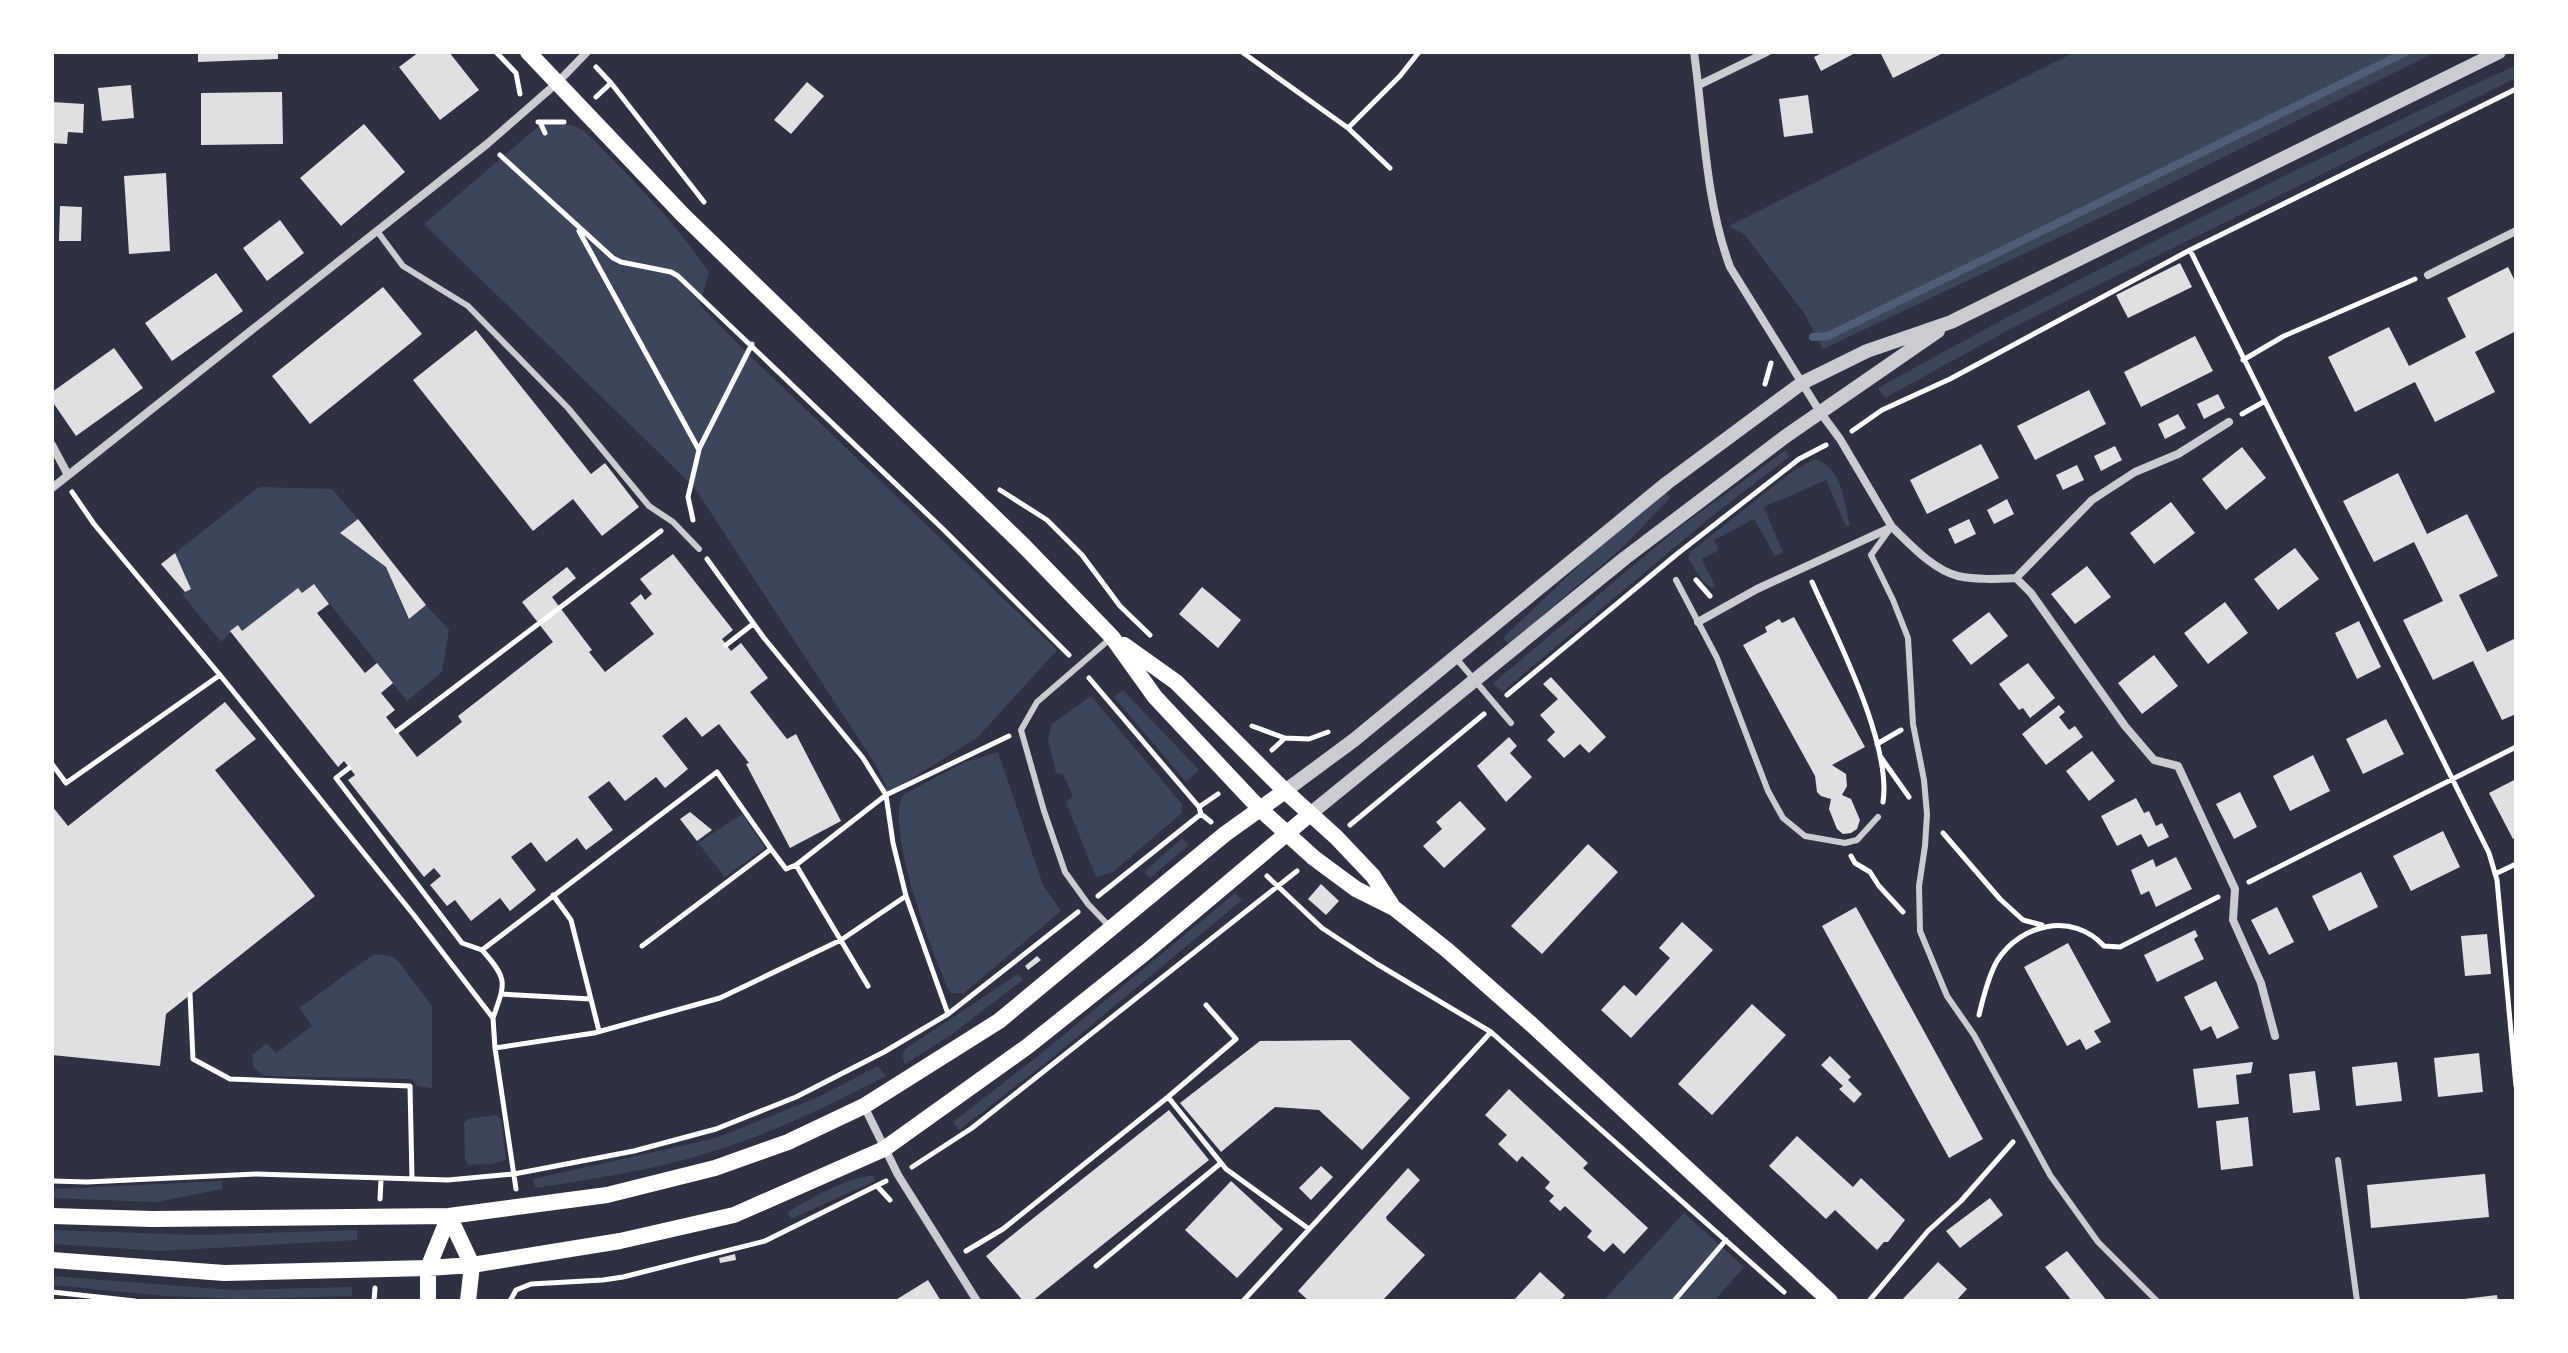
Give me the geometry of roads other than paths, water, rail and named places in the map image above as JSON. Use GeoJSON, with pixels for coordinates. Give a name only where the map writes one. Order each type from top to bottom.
{"type":"FeatureCollection","features":[{"type":"Feature","properties":{"kind":"main road"},"geometry":{"type":"LineString","coordinates":[[528,52],[694,226],[1025,547],[1112,637],[1155,697],[1287,835],[1356,889],[1394,908],[1531,1024],[1830,1301]]}},
{"type":"Feature","properties":{"kind":"main road"},"geometry":{"type":"LineString","coordinates":[[1112,637],[1176,682],[1285,791],[1336,837],[1373,876],[1394,908]]}},
{"type":"Feature","properties":{"kind":"main road"},"geometry":{"type":"LineString","coordinates":[[52,1216],[152,1219],[449,1216],[607,1195],[715,1168],[788,1142],[864,1106],[999,1021],[1225,834],[1285,791]]}},
{"type":"Feature","properties":{"kind":"main road"},"geometry":{"type":"LineString","coordinates":[[52,1260],[224,1273],[428,1268],[472,1265],[620,1241],[719,1219],[884,1149],[1028,1046],[1310,814]]}},
{"type":"Feature","properties":{"kind":"main road"},"geometry":{"type":"LineString","coordinates":[[449,1216],[472,1265],[468,1301]]}},
{"type":"Feature","properties":{"kind":"main road"},"geometry":{"type":"LineString","coordinates":[[428,1301],[428,1268],[449,1216]]}},
{"type":"Feature","properties":{"kind":"street"},"geometry":{"type":"LineString","coordinates":[[52,488],[487,144],[557,83],[587,52]]}},
{"type":"Feature","properties":{"kind":"street"},"geometry":{"type":"LineString","coordinates":[[1694,52],[1703,144],[1721,242],[1746,296],[1840,439],[1892,527],[1924,556],[1955,576],[2016,578],[2031,593],[2125,726],[2154,760],[2178,766],[2235,889],[2233,920],[2261,983],[2275,1036]]}},
{"type":"Feature","properties":{"kind":"street"},"geometry":{"type":"LineString","coordinates":[[1699,85],[1767,52]]}},
{"type":"Feature","properties":{"kind":"street"},"geometry":{"type":"LineString","coordinates":[[1285,791],[1344,748],[1667,483],[1802,383],[1867,351],[1951,322],[2499,52]]}},
{"type":"Feature","properties":{"kind":"street"},"geometry":{"type":"LineString","coordinates":[[2428,275],[2516,231]]}},
{"type":"Feature","properties":{"kind":"street"},"geometry":{"type":"LineString","coordinates":[[1310,814],[1625,558],[1820,412],[1951,322]]}},
{"type":"Feature","properties":{"kind":"street"},"geometry":{"type":"LineString","coordinates":[[2016,578],[2092,500],[2135,472],[2178,454],[2229,422]]}},
{"type":"Feature","properties":{"kind":"street"},"geometry":{"type":"LineString","coordinates":[[52,445],[68,475]]}},
{"type":"Feature","properties":{"kind":"street"},"geometry":{"type":"LineString","coordinates":[[1698,622],[1757,589],[1892,527]]}},
{"type":"Feature","properties":{"kind":"street"},"geometry":{"type":"LineString","coordinates":[[864,1106],[898,1175],[977,1301]]}},
{"type":"Feature","properties":{"kind":"lane"},"geometry":{"type":"LineString","coordinates":[[377,231],[403,266],[468,306],[568,408],[649,506],[673,522],[699,549]]}},
{"type":"Feature","properties":{"kind":"lane"},"geometry":{"type":"LineString","coordinates":[[1892,527],[1871,555],[1908,638],[1913,724],[1927,814],[1919,886],[1920,931],[1947,996],[1974,1035],[2050,1175],[2098,1242],[2157,1301]]}},
{"type":"Feature","properties":{"kind":"lane"},"geometry":{"type":"LineString","coordinates":[[1676,580],[1717,658],[1768,791],[1783,818],[1805,836],[1845,843],[1857,840],[1878,817]]}},
{"type":"Feature","properties":{"kind":"lane"},"geometry":{"type":"LineString","coordinates":[[1112,637],[1037,702],[1021,730],[1065,872],[1088,904],[1112,929]]}},
{"type":"Feature","properties":{"kind":"lane"},"geometry":{"type":"LineString","coordinates":[[1455,657],[1511,723]]}},
{"type":"Feature","properties":{"kind":"lane"},"geometry":{"type":"LineString","coordinates":[[2338,1160],[2357,1301]]}},
{"type":"Feature","properties":{"kind":"waterway"},"geometry":{"type":"LineString","coordinates":[[1813,337],[1828,336],[2406,52]]}}]}
